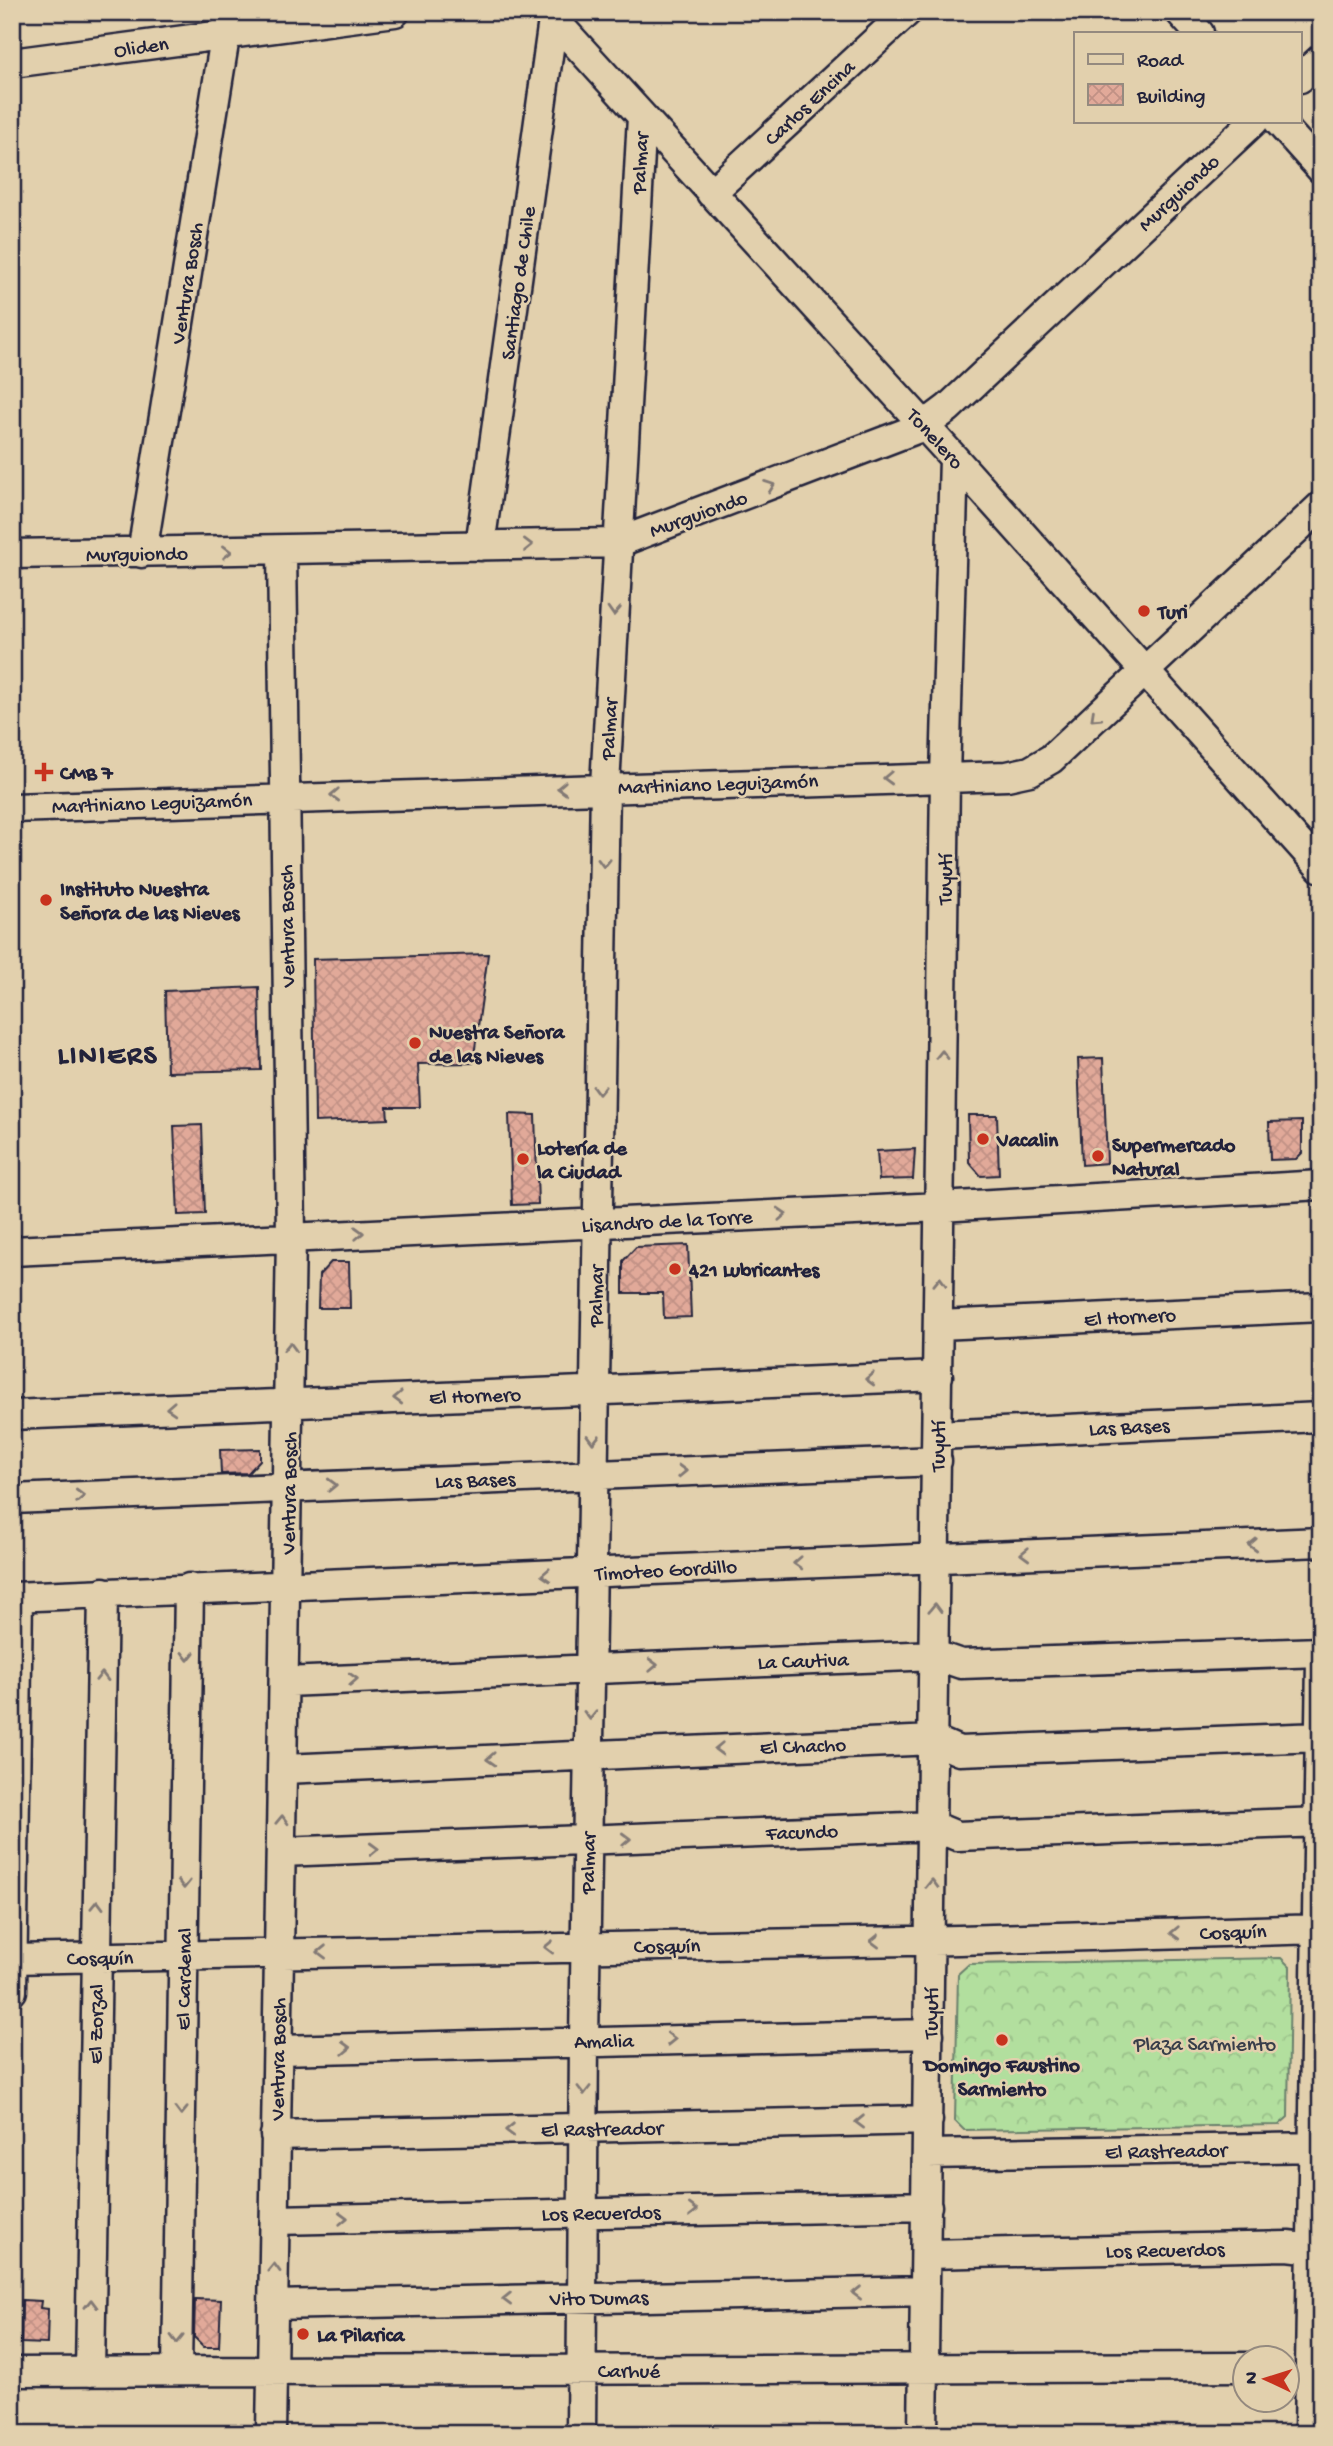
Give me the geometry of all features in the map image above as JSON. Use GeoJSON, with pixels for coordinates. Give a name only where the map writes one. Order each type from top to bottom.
{"type":"FeatureCollection","features":[{"type":"Feature","properties":{"kind":"street","name":"Oliden"},"geometry":{"type":"LineString","coordinates":[[12,63],[228,24],[395,12]]}},
{"type":"Feature","properties":{"kind":"street","name":"Carlos Encina"},"geometry":{"type":"LineString","coordinates":[[711,192],[907,12]]}},
{"type":"Feature","properties":{"kind":"street"},"geometry":{"type":"LineString","coordinates":[[1180,12],[1198,32]]}},
{"type":"Feature","properties":{"kind":"street","name":"Tonelero"},"geometry":{"type":"LineString","coordinates":[[553,15],[642,117],[954,458],[1321,868]]}},
{"type":"Feature","properties":{"kind":"street","name":"Santiago de Chile"},"geometry":{"type":"LineString","coordinates":[[480,546],[553,15]]}},
{"type":"Feature","properties":{"kind":"street","name":"Ventura Bosch"},"geometry":{"type":"LineString","coordinates":[[142,553],[228,24]]}},
{"type":"Feature","properties":{"kind":"street"},"geometry":{"type":"LineString","coordinates":[[1302,76],[1321,58]]}},
{"type":"Feature","properties":{"kind":"street","name":"Palmar"},"geometry":{"type":"LineString","coordinates":[[581,2434],[584,2040],[605,786],[642,117]]}},
{"type":"Feature","properties":{"kind":"street","name":"Murguiondo"},"geometry":{"type":"LineString","coordinates":[[12,554],[617,543],[924,426],[948,408],[1253,122]]}},
{"type":"Feature","properties":{"kind":"street"},"geometry":{"type":"LineString","coordinates":[[1279,122],[1321,169]]}},
{"type":"Feature","properties":{"kind":"street","name":"Tuyutí"},"geometry":{"type":"LineString","coordinates":[[923,2434],[932,1940],[946,777],[954,458]]}},
{"type":"Feature","properties":{"kind":"street","name":"Martiniano Leguizamón"},"geometry":{"type":"LineString","coordinates":[[12,807],[605,786],[1007,776],[1030,771],[1051,759],[1321,506]]}},
{"type":"Feature","properties":{"kind":"street","name":"Ventura Bosch"},"geometry":{"type":"LineString","coordinates":[[271,2434],[291,1236],[282,551]]}},
{"type":"Feature","properties":{"kind":"street","name":"Lisandro de la Torre"},"geometry":{"type":"LineString","coordinates":[[12,1251],[940,1207],[1321,1185]]}},
{"type":"Feature","properties":{"kind":"street","name":"El Hornero"},"geometry":{"type":"LineString","coordinates":[[939,1325],[1321,1307]]}},
{"type":"Feature","properties":{"kind":"street","name":"El Hornero"},"geometry":{"type":"LineString","coordinates":[[12,1415],[938,1376]]}},
{"type":"Feature","properties":{"kind":"street","name":"Las Bases"},"geometry":{"type":"LineString","coordinates":[[12,1499],[593,1474],[1321,1417]]}},
{"type":"Feature","properties":{"kind":"street","name":"Timoteo Gordillo"},"geometry":{"type":"LineString","coordinates":[[15,1597],[1321,1542]]}},
{"type":"Feature","properties":{"kind":"street","name":"El Cardenal"},"geometry":{"type":"LineString","coordinates":[[177,2371],[189,1588]]}},
{"type":"Feature","properties":{"kind":"street","name":"El Zorzal"},"geometry":{"type":"LineString","coordinates":[[90,2372],[103,1592]]}},
{"type":"Feature","properties":{"kind":"street"},"geometry":{"type":"LineString","coordinates":[[12,1991],[15,1597]]}},
{"type":"Feature","properties":{"kind":"street","name":"La Cautiva"},"geometry":{"type":"LineString","coordinates":[[285,1682],[590,1667],[935,1655],[961,1664],[1321,1651]]}},
{"type":"Feature","properties":{"kind":"street"},"geometry":{"type":"LineString","coordinates":[[1310,2434],[1306,2367],[1316,2249],[1321,1658]]}},
{"type":"Feature","properties":{"kind":"street","name":"El Chacho"},"geometry":{"type":"LineString","coordinates":[[284,1769],[934,1740],[959,1751],[1320,1737]]}},
{"type":"Feature","properties":{"kind":"street","name":"Facundo"},"geometry":{"type":"LineString","coordinates":[[281,1852],[933,1825],[957,1836],[1320,1822]]}},
{"type":"Feature","properties":{"kind":"street","name":"Cosquín"},"geometry":{"type":"LineString","coordinates":[[13,1959],[932,1940],[1319,1929]]}},
{"type":"Feature","properties":{"kind":"street","name":"Amalia"},"geometry":{"type":"LineString","coordinates":[[278,2050],[584,2040],[929,2034]]}},
{"type":"Feature","properties":{"kind":"street","name":"El Rastreador"},"geometry":{"type":"LineString","coordinates":[[275,2135],[928,2120]]}},
{"type":"Feature","properties":{"kind":"street","name":"El Rastreador"},"geometry":{"type":"LineString","coordinates":[[928,2154],[1317,2147]]}},
{"type":"Feature","properties":{"kind":"street","name":"Los Recuerdos"},"geometry":{"type":"LineString","coordinates":[[275,2220],[927,2206]]}},
{"type":"Feature","properties":{"kind":"street","name":"Los Recuerdos"},"geometry":{"type":"LineString","coordinates":[[926,2254],[1274,2246],[1316,2249]]}},
{"type":"Feature","properties":{"kind":"street","name":"Vito Dumas"},"geometry":{"type":"LineString","coordinates":[[273,2305],[925,2291]]}},
{"type":"Feature","properties":{"kind":"street","name":"Carhué"},"geometry":{"type":"LineString","coordinates":[[12,2372],[1232,2367]]}},
{"type":"Feature","properties":{"kind":"green space","name":"Plaza Sarmiento"},"geometry":{"type":"Polygon","coordinates":[[[1281,1958],[1290,1967],[1288,2117],[1279,2125],[964,2130],[955,2121],[958,1974],[969,1964],[1281,1958]]]}},
{"type":"Feature","properties":{"kind":"building","name":"Nuestra Señora de las Nieves"},"geometry":{"type":"Polygon","coordinates":[[[488,954],[473,1063],[418,1064],[420,1107],[387,1107],[388,1119],[315,1122],[313,959],[488,954]]]}},
{"type":"Feature","properties":{"kind":"building"},"geometry":{"type":"Polygon","coordinates":[[[259,987],[261,1070],[167,1072],[165,991],[259,987]]]}},
{"type":"Feature","properties":{"kind":"building"},"geometry":{"type":"Polygon","coordinates":[[[1103,1058],[1107,1163],[1082,1165],[1078,1059],[1103,1058]]]}},
{"type":"Feature","properties":{"kind":"building","name":"Lotería de la Ciudad"},"geometry":{"type":"Polygon","coordinates":[[[509,1114],[535,1115],[538,1204],[512,1205],[509,1114]]]}},
{"type":"Feature","properties":{"kind":"building","name":"Vacalin"},"geometry":{"type":"Polygon","coordinates":[[[968,1115],[997,1115],[999,1175],[981,1176],[969,1162],[968,1115]]]}},
{"type":"Feature","properties":{"kind":"building"},"geometry":{"type":"Polygon","coordinates":[[[1302,1121],[1302,1153],[1296,1159],[1270,1160],[1269,1122],[1302,1121]]]}},
{"type":"Feature","properties":{"kind":"building"},"geometry":{"type":"Polygon","coordinates":[[[202,1125],[205,1214],[178,1215],[174,1126],[202,1125]]]}},
{"type":"Feature","properties":{"kind":"building"},"geometry":{"type":"Polygon","coordinates":[[[915,1149],[913,1179],[879,1180],[877,1151],[915,1149]]]}},
{"type":"Feature","properties":{"kind":"building"},"geometry":{"type":"Polygon","coordinates":[[[688,1245],[691,1317],[664,1318],[663,1293],[623,1293],[623,1261],[636,1247],[688,1245]]]}},
{"type":"Feature","properties":{"kind":"building"},"geometry":{"type":"Polygon","coordinates":[[[331,1262],[349,1262],[350,1308],[318,1308],[319,1275],[331,1262]]]}},
{"type":"Feature","properties":{"kind":"building"},"geometry":{"type":"Polygon","coordinates":[[[260,1449],[260,1460],[248,1473],[221,1474],[220,1450],[260,1449]]]}},
{"type":"Feature","properties":{"kind":"building"},"geometry":{"type":"Polygon","coordinates":[[[195,2299],[221,2300],[219,2347],[204,2347],[194,2337],[195,2299]]]}},
{"type":"Feature","properties":{"kind":"building"},"geometry":{"type":"Polygon","coordinates":[[[22,2300],[41,2301],[40,2308],[48,2309],[47,2344],[21,2343],[22,2300]]]}},
{"type":"Feature","properties":{"kind":"place","name":"Turi"},"geometry":{"type":"Point","coordinates":[1144,611]}},
{"type":"Feature","properties":{"kind":"place","name":"CMB 7"},"geometry":{"type":"Point","coordinates":[44,772]}},
{"type":"Feature","properties":{"kind":"place","name":"Instituto Nuestra Señora de las Nieves"},"geometry":{"type":"Point","coordinates":[46,900]}},
{"type":"Feature","properties":{"kind":"place","name":"Nuestra Señora de las Nieves"},"geometry":{"type":"Point","coordinates":[415,1043]}},
{"type":"Feature","properties":{"kind":"place","name":"Vacalin"},"geometry":{"type":"Point","coordinates":[983,1139]}},
{"type":"Feature","properties":{"kind":"place","name":"Supermercado Natural"},"geometry":{"type":"Point","coordinates":[1098,1156]}},
{"type":"Feature","properties":{"kind":"place","name":"Lotería de la Ciudad"},"geometry":{"type":"Point","coordinates":[523,1159]}},
{"type":"Feature","properties":{"kind":"place","name":"421 Lubricantes"},"geometry":{"type":"Point","coordinates":[675,1269]}},
{"type":"Feature","properties":{"kind":"place","name":"Domingo Faustino Sarmiento"},"geometry":{"type":"Point","coordinates":[1002,2040]}},
{"type":"Feature","properties":{"kind":"place","name":"La Pilarica"},"geometry":{"type":"Point","coordinates":[303,2334]}},
{"type":"Feature","properties":{"kind":"district","name":"LINIERS"},"geometry":{"type":"Point","coordinates":[108,1053]}}]}
